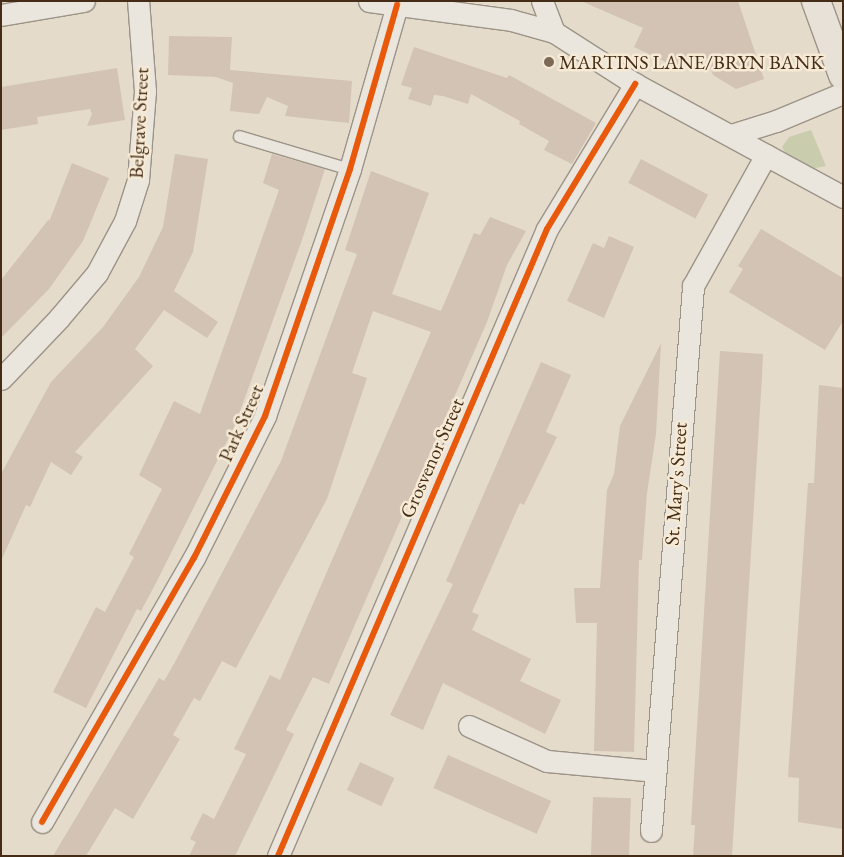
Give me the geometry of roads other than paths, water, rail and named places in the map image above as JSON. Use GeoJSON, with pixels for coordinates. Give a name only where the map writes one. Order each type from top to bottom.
{"type":"FeatureCollection","features":[{"type":"Feature","properties":{"kind":"main road"},"geometry":{"type":"LineString","coordinates":[[816,1],[843,75]]}},
{"type":"Feature","properties":{"kind":"street"},"geometry":{"type":"LineString","coordinates":[[1,15],[84,1]]}},
{"type":"Feature","properties":{"kind":"street","name":"Belgrave Street"},"geometry":{"type":"LineString","coordinates":[[1,379],[59,318],[96,273],[125,221],[138,180],[145,91],[138,1]]}},
{"type":"Feature","properties":{"kind":"street"},"geometry":{"type":"LineString","coordinates":[[369,1],[511,20],[554,32],[635,84],[843,197]]}},
{"type":"Feature","properties":{"kind":"street"},"geometry":{"type":"LineString","coordinates":[[542,1],[554,32]]}},
{"type":"Feature","properties":{"kind":"street","name":"Park Street"},"geometry":{"type":"LineString","coordinates":[[42,822],[194,558],[265,416],[350,169],[397,5]]}},
{"type":"Feature","properties":{"kind":"street","name":"Grosvenor Street"},"geometry":{"type":"LineString","coordinates":[[278,856],[546,230],[635,84]]}},
{"type":"Feature","properties":{"kind":"street"},"geometry":{"type":"LineString","coordinates":[[731,135],[776,121],[843,92]]}},
{"type":"Feature","properties":{"kind":"street","name":"St. Mary's Street"},"geometry":{"type":"LineString","coordinates":[[650,831],[693,286],[766,155]]}},
{"type":"Feature","properties":{"kind":"street"},"geometry":{"type":"LineString","coordinates":[[469,726],[547,761],[654,771]]}},
{"type":"Feature","properties":{"kind":"lane"},"geometry":{"type":"LineString","coordinates":[[239,136],[350,169]]}},
{"type":"Feature","properties":{"kind":"place","name":"MARTINS LANE/BRYN BANK"},"geometry":{"type":"Point","coordinates":[549,62]}}]}
